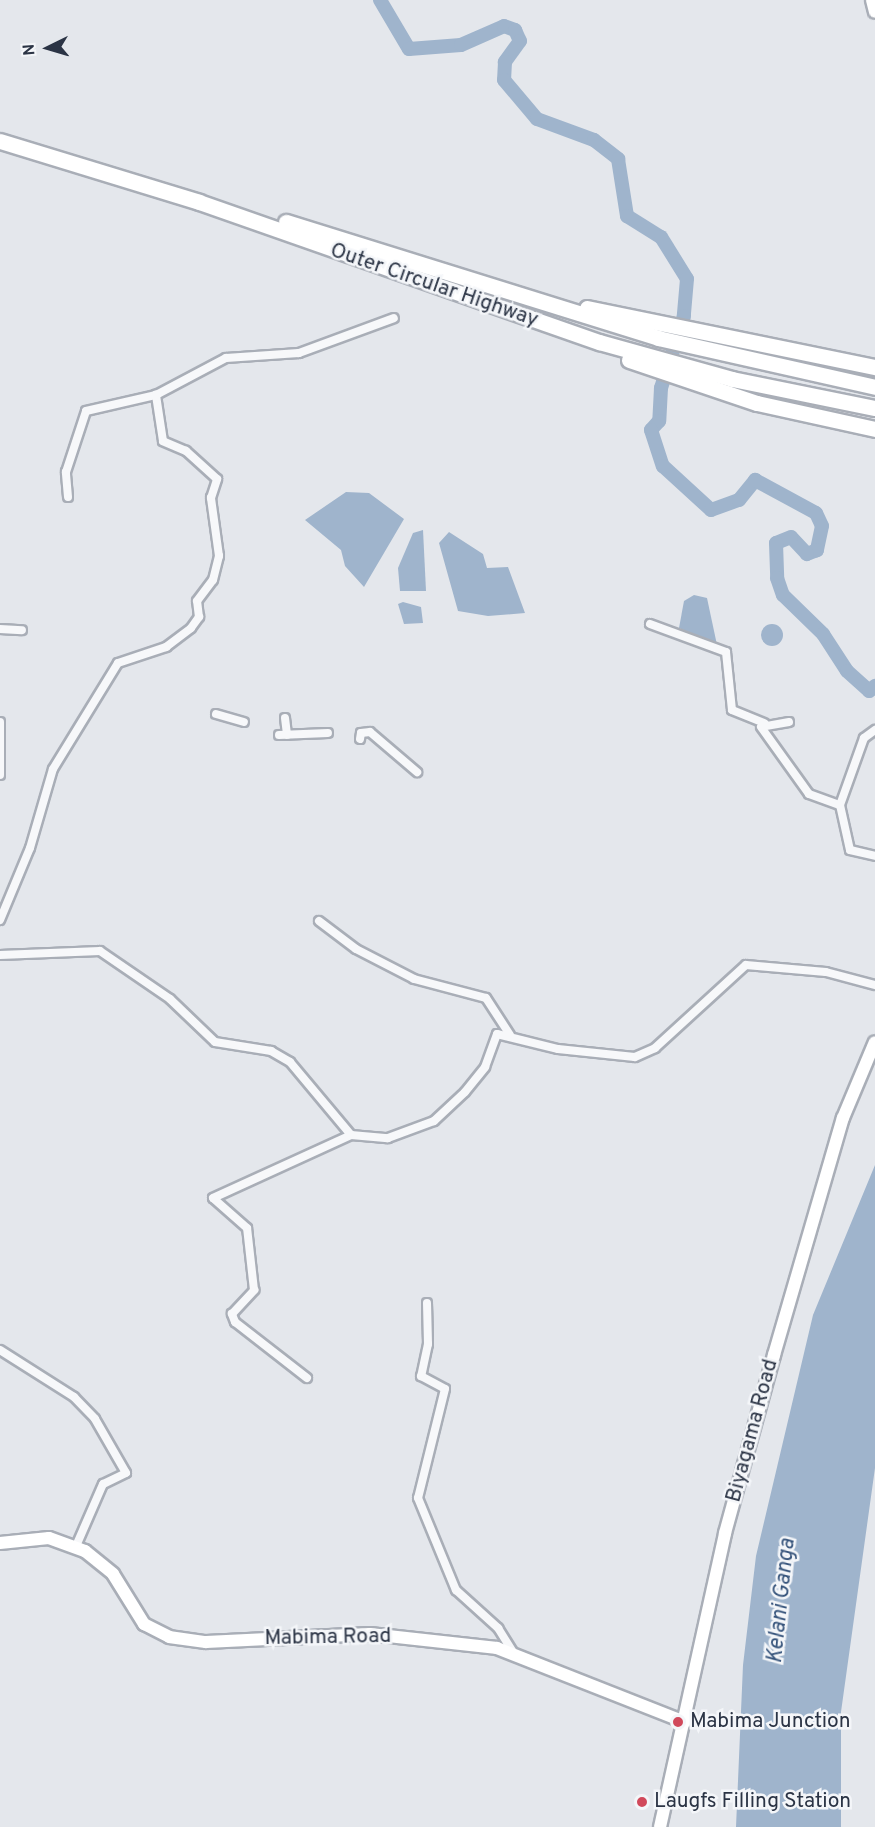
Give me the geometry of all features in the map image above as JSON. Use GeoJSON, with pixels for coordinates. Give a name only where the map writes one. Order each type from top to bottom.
{"type":"FeatureCollection","features":[{"type":"Feature","properties":{"kind":"highway","name":"Outer Circular Highway"},"geometry":{"type":"LineString","coordinates":[[0,131],[258,218],[495,308],[654,358],[875,408]]}},
{"type":"Feature","properties":{"kind":"highway","name":"Outer Circular Highway"},"geometry":{"type":"LineString","coordinates":[[0,141],[499,291],[723,355],[875,387]]}},
{"type":"Feature","properties":{"kind":"highway"},"geometry":{"type":"LineString","coordinates":[[499,291],[867,365]]}},
{"type":"Feature","properties":{"kind":"highway"},"geometry":{"type":"LineString","coordinates":[[495,308],[696,385],[875,429]]}},
{"type":"Feature","properties":{"kind":"main road"},"geometry":{"type":"LineString","coordinates":[[872,0],[875,12]]}},
{"type":"Feature","properties":{"kind":"main road","name":"Biyagama Road"},"geometry":{"type":"LineString","coordinates":[[660,1827],[725,1533],[843,1118],[875,1042]]}},
{"type":"Feature","properties":{"kind":"main road","name":"Mabima Road"},"geometry":{"type":"LineString","coordinates":[[0,1543],[49,1538],[76,1546],[113,1574],[144,1624],[170,1637],[206,1642],[370,1634],[514,1654],[572,1682],[684,1722]]}},
{"type":"Feature","properties":{"kind":"street"},"geometry":{"type":"LineString","coordinates":[[68,497],[66,472],[86,411],[156,395],[226,358],[299,353],[394,318]]}},
{"type":"Feature","properties":{"kind":"street"},"geometry":{"type":"LineString","coordinates":[[0,920],[30,848],[53,769],[118,663],[166,647],[191,628],[199,617],[198,600],[213,580],[219,556],[211,498],[217,479],[186,451],[163,441],[156,395]]}},
{"type":"Feature","properties":{"kind":"street"},"geometry":{"type":"LineString","coordinates":[[650,624],[726,652],[732,710],[764,723],[789,723]]}},
{"type":"Feature","properties":{"kind":"street"},"geometry":{"type":"LineString","coordinates":[[0,629],[22,630]]}},
{"type":"Feature","properties":{"kind":"street"},"geometry":{"type":"LineString","coordinates":[[216,714],[244,722]]}},
{"type":"Feature","properties":{"kind":"street"},"geometry":{"type":"LineString","coordinates":[[285,718],[283,735],[328,733]]}},
{"type":"Feature","properties":{"kind":"street"},"geometry":{"type":"LineString","coordinates":[[0,722],[0,775]]}},
{"type":"Feature","properties":{"kind":"street"},"geometry":{"type":"LineString","coordinates":[[764,723],[763,730],[809,794],[840,805]]}},
{"type":"Feature","properties":{"kind":"street"},"geometry":{"type":"LineString","coordinates":[[875,730],[864,738],[840,805],[850,850],[875,856]]}},
{"type":"Feature","properties":{"kind":"street"},"geometry":{"type":"LineString","coordinates":[[360,739],[361,734],[370,732],[417,772]]}},
{"type":"Feature","properties":{"kind":"street"},"geometry":{"type":"LineString","coordinates":[[319,921],[356,949],[414,979],[486,998],[510,1035]]}},
{"type":"Feature","properties":{"kind":"street"},"geometry":{"type":"LineString","coordinates":[[0,955],[100,951],[170,999],[215,1042],[271,1051],[290,1062],[351,1135]]}},
{"type":"Feature","properties":{"kind":"street"},"geometry":{"type":"LineString","coordinates":[[307,1378],[235,1322],[232,1314],[254,1290],[248,1228],[213,1198],[351,1135],[388,1138],[434,1121],[485,1067],[497,1034],[510,1035],[558,1049],[635,1057],[655,1048],[746,965],[826,972],[875,985]]}},
{"type":"Feature","properties":{"kind":"street"},"geometry":{"type":"LineString","coordinates":[[427,1303],[428,1344],[421,1376],[445,1389],[418,1498],[456,1590],[498,1628],[514,1654]]}},
{"type":"Feature","properties":{"kind":"street"},"geometry":{"type":"LineString","coordinates":[[0,1350],[74,1397],[95,1419],[126,1473],[103,1484],[76,1546]]}},
{"type":"Feature","properties":{"kind":"water"},"geometry":{"type":"Polygon","coordinates":[[[346,492],[369,493],[404,519],[364,587],[345,566],[341,550],[305,520],[346,492]]]}},
{"type":"Feature","properties":{"kind":"water"},"geometry":{"type":"Polygon","coordinates":[[[423,530],[426,591],[400,591],[398,568],[413,533],[423,530]]]}},
{"type":"Feature","properties":{"kind":"water"},"geometry":{"type":"Polygon","coordinates":[[[449,532],[483,554],[487,568],[508,567],[525,613],[488,616],[458,611],[439,543],[449,532]]]}},
{"type":"Feature","properties":{"kind":"water"},"geometry":{"type":"Polygon","coordinates":[[[694,595],[707,598],[717,645],[679,628],[684,601],[694,595]]]}},
{"type":"Feature","properties":{"kind":"water"},"geometry":{"type":"Polygon","coordinates":[[[403,602],[421,607],[423,623],[404,624],[398,604],[403,602]]]}},
{"type":"Feature","properties":{"kind":"water"},"geometry":{"type":"Polygon","coordinates":[[[768,624],[776,624],[783,631],[783,639],[776,646],[768,646],[761,639],[761,631],[768,624]]]}},
{"type":"Feature","properties":{"kind":"water","name":"Kelani Ganga"},"geometry":{"type":"Polygon","coordinates":[[[875,1165],[875,1468],[841,1712],[841,1827],[736,1827],[743,1665],[756,1556],[813,1315],[875,1165]]]}},
{"type":"Feature","properties":{"kind":"waterway"},"geometry":{"type":"LineString","coordinates":[[380,0],[409,49],[461,45],[504,26],[515,30],[520,41],[505,62],[504,80],[537,119],[594,140],[618,159],[627,216],[661,237],[687,279],[684,316],[661,388],[659,421],[651,430],[663,466],[711,510],[739,500],[755,480],[816,513],[822,526],[817,550],[807,554],[791,537],[776,543],[777,578],[783,595],[823,634],[847,671],[869,691],[875,686]]}},
{"type":"Feature","properties":{"kind":"place","name":"Mabima Junction"},"geometry":{"type":"Point","coordinates":[678,1722]}},
{"type":"Feature","properties":{"kind":"place","name":"Laugfs Filling Station"},"geometry":{"type":"Point","coordinates":[642,1802]}}]}
